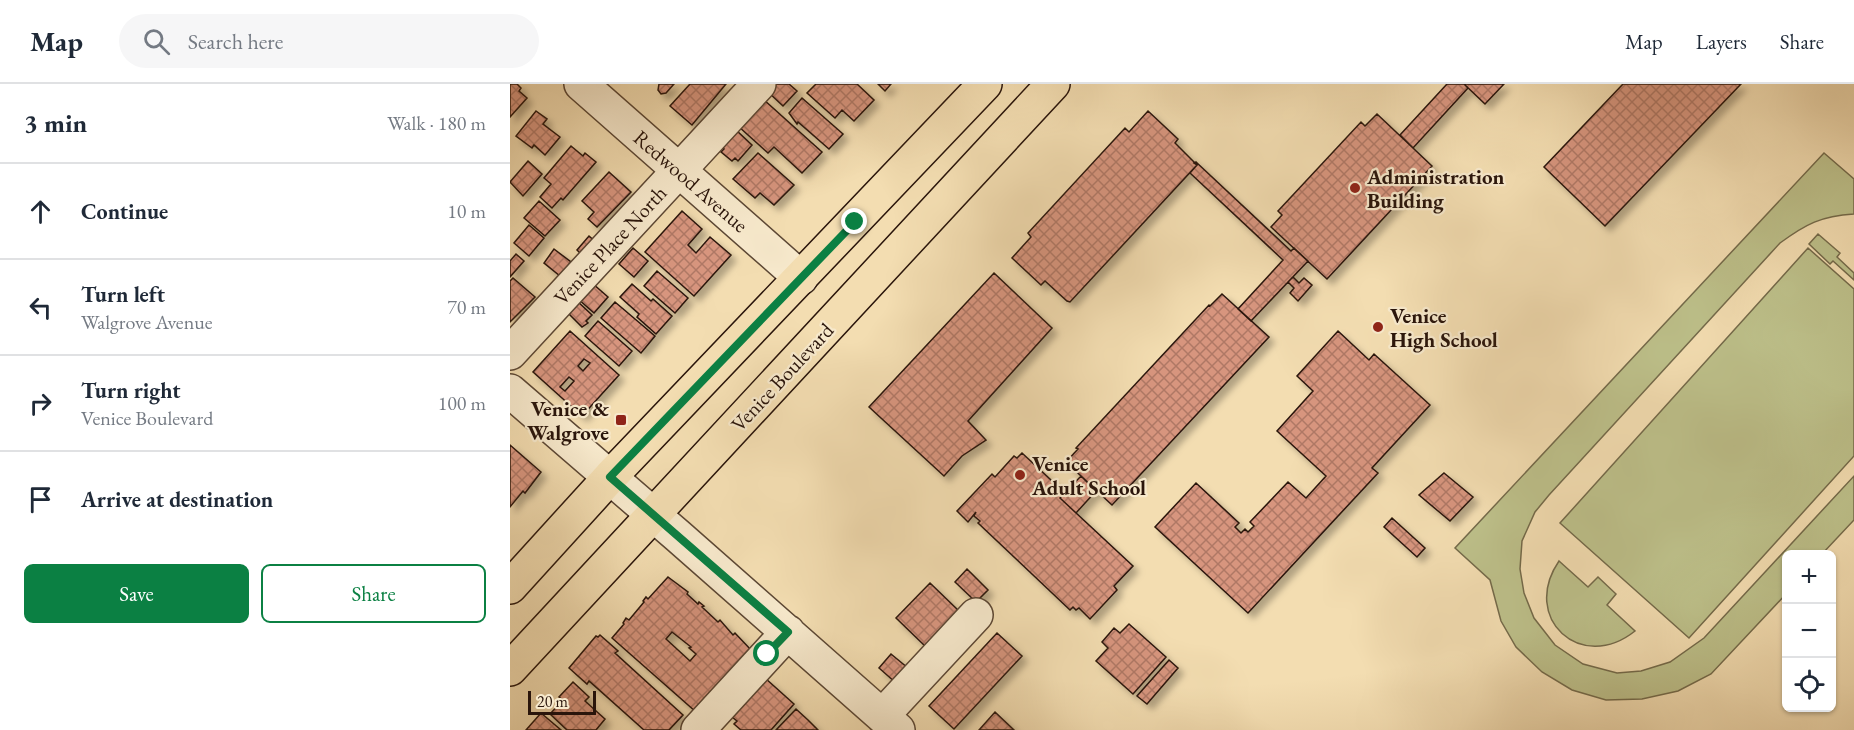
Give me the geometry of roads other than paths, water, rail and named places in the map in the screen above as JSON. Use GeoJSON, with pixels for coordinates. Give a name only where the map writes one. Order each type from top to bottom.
{"type":"FeatureCollection","features":[{"type":"Feature","properties":{"kind":"main road"},"geometry":{"type":"LineString","coordinates":[[510,587],[610,477],[985,84]]}},
{"type":"Feature","properties":{"kind":"main road","name":"Venice Boulevard"},"geometry":{"type":"LineString","coordinates":[[510,669],[1053,84]]}},
{"type":"Feature","properties":{"kind":"street","name":"Redwood Avenue"},"geometry":{"type":"LineString","coordinates":[[581,84],[801,278]]}},
{"type":"Feature","properties":{"kind":"street","name":"Venice Place North"},"geometry":{"type":"LineString","coordinates":[[510,353],[759,84]]}},
{"type":"Feature","properties":{"kind":"street"},"geometry":{"type":"LineString","coordinates":[[510,391],[890,723],[976,615]]}},
{"type":"Feature","properties":{"kind":"street"},"geometry":{"type":"LineString","coordinates":[[698,730],[788,632]]}},
{"type":"Feature","properties":{"kind":"place","name":"Administration Building"},"geometry":{"type":"Point","coordinates":[1355,188]}},
{"type":"Feature","properties":{"kind":"place","name":"Venice High School"},"geometry":{"type":"Point","coordinates":[1378,327]}},
{"type":"Feature","properties":{"kind":"place","name":"Venice & Walgrove"},"geometry":{"type":"Point","coordinates":[621,420]}},
{"type":"Feature","properties":{"kind":"place","name":"Venice Adult School"},"geometry":{"type":"Point","coordinates":[1020,475]}}]}
